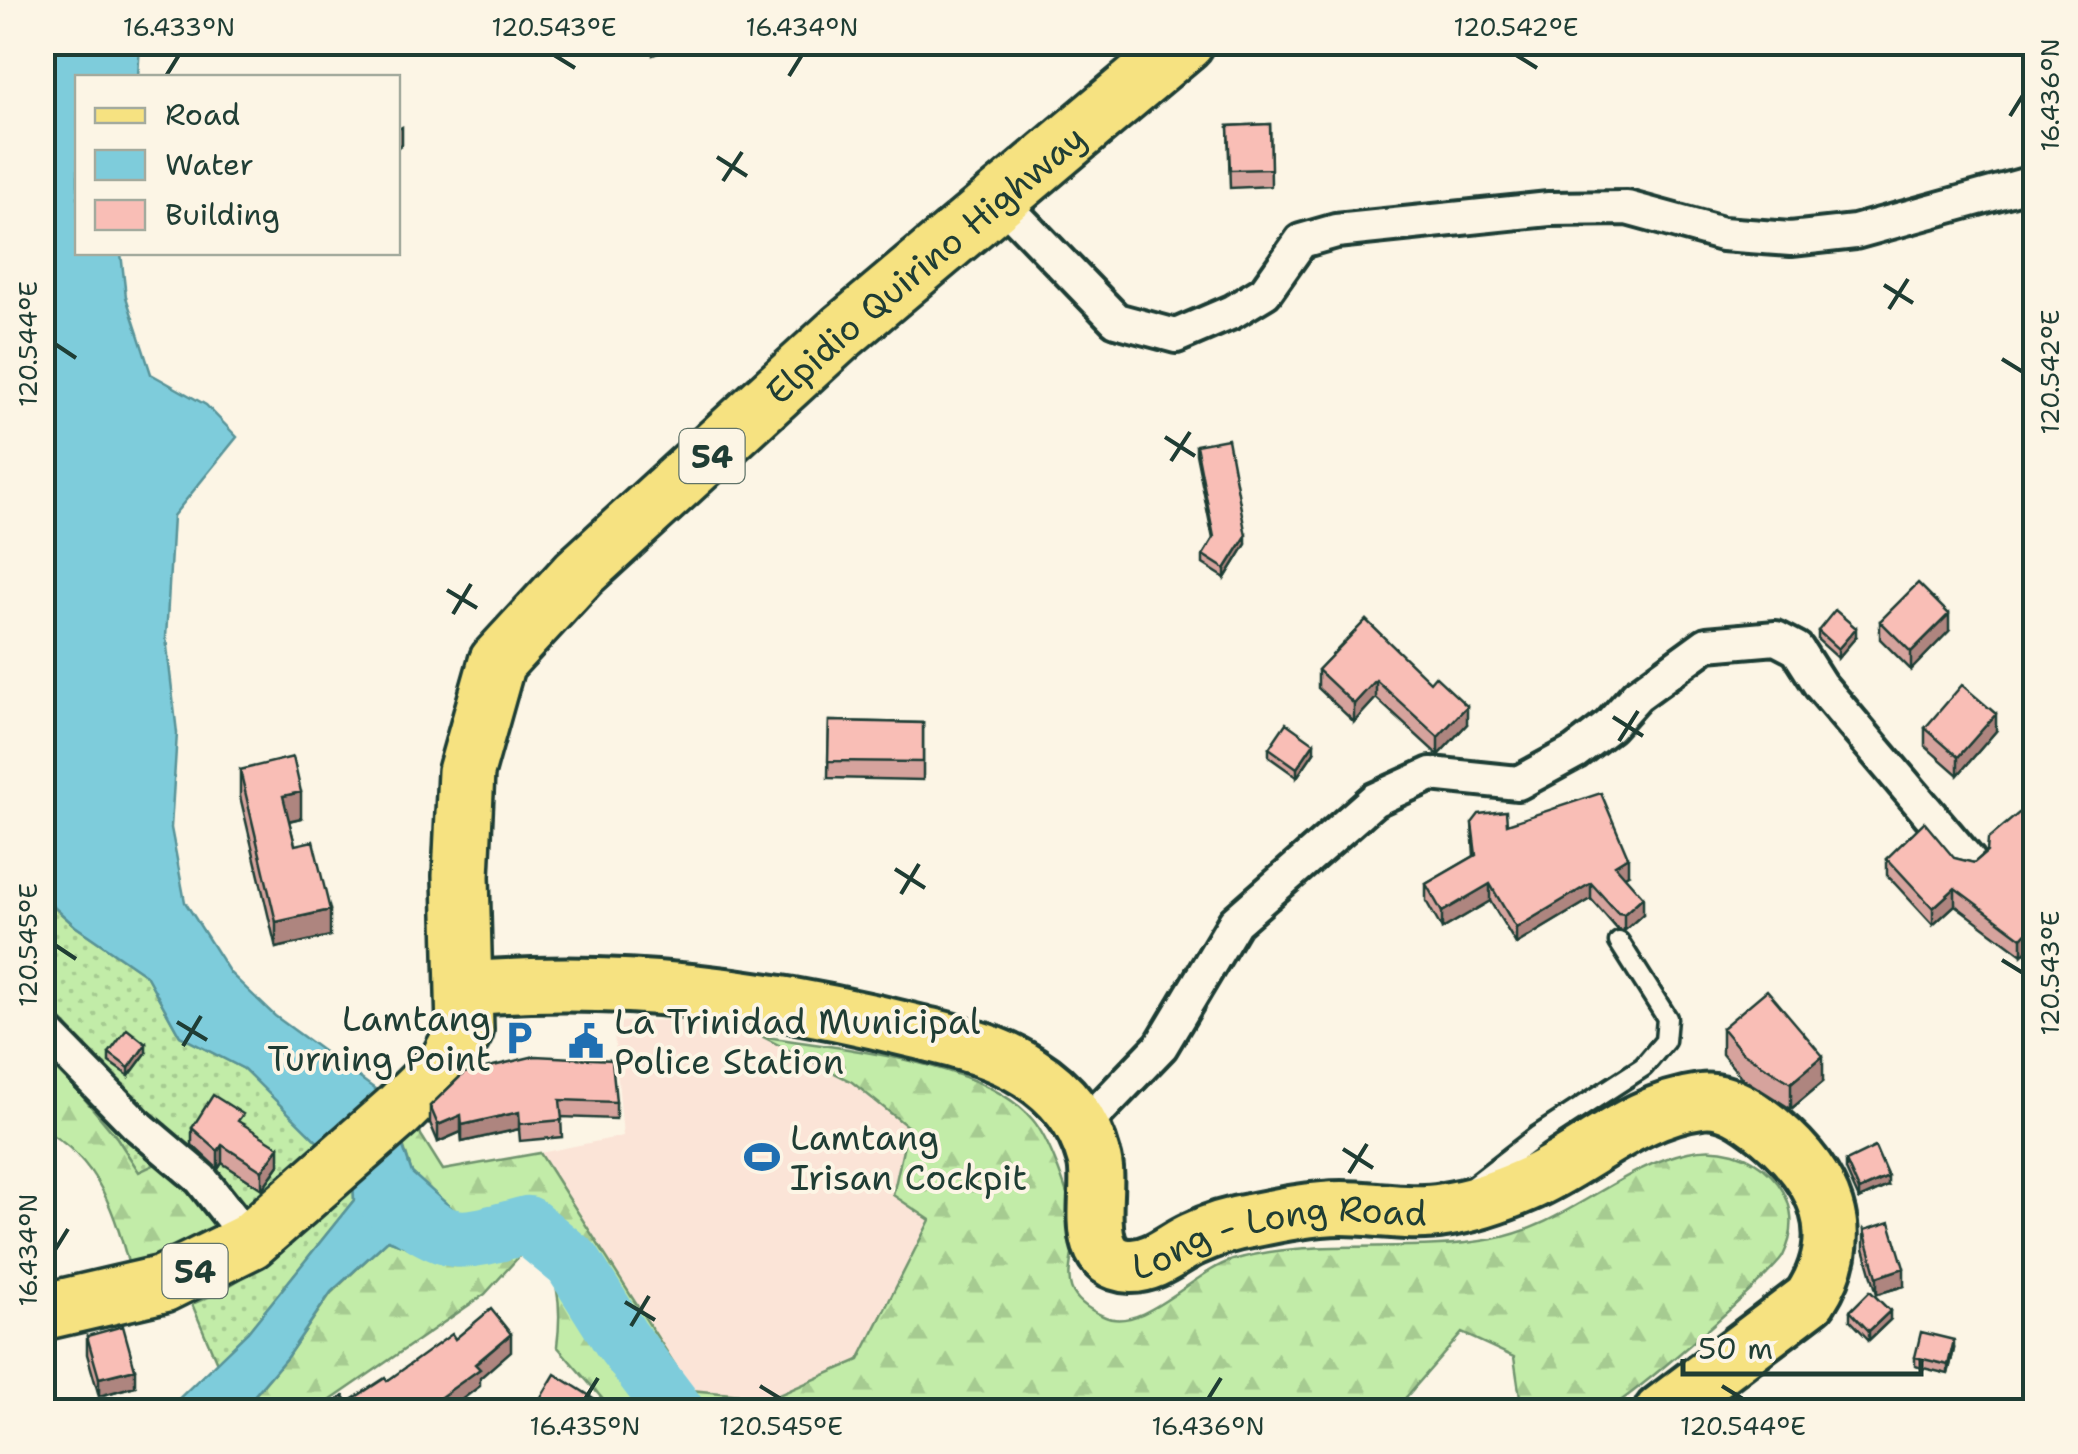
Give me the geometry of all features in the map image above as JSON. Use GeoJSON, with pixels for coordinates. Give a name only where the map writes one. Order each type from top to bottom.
{"type":"FeatureCollection","features":[{"type":"Feature","properties":{"kind":"highway","name":"Elpidio Quirino Highway"},"geometry":{"type":"LineString","coordinates":[[42,1312],[163,1284],[204,1268],[250,1241],[447,1063],[465,1030],[460,876],[466,772],[497,662],[629,526],[998,198],[1186,42]]}},
{"type":"Feature","properties":{"kind":"main road","name":"Long - Long Road"},"geometry":{"type":"LineString","coordinates":[[463,989],[614,982],[847,1012],[968,1044],[1017,1064],[1046,1083],[1070,1106],[1096,1160],[1096,1235],[1114,1261],[1129,1266],[1149,1263],[1190,1240],[1249,1221],[1336,1208],[1442,1211],[1530,1184],[1643,1117],[1706,1100],[1737,1107],[1803,1159],[1816,1179],[1830,1240],[1826,1274],[1810,1300],[1662,1412]]}},
{"type":"Feature","properties":{"kind":"street"},"geometry":{"type":"LineString","coordinates":[[1116,103],[1147,42]]}},
{"type":"Feature","properties":{"kind":"street"},"geometry":{"type":"LineString","coordinates":[[998,198],[1116,320],[1176,336],[1232,312],[1264,292],[1301,241],[1336,231],[1548,209],[1627,208],[1722,234],[1791,239],[1855,232],[2036,182]]}},
{"type":"Feature","properties":{"kind":"street"},"geometry":{"type":"LineString","coordinates":[[1082,1128],[1160,1046],[1235,922],[1374,800],[1432,774],[1518,784],[1575,752],[1637,695],[1707,644],[1776,638],[1797,649],[1820,685],[1969,860]]}},
{"type":"Feature","properties":{"kind":"street"},"geometry":{"type":"LineString","coordinates":[[42,1028],[136,1124],[200,1179],[250,1241]]}},
{"type":"Feature","properties":{"kind":"lane"},"geometry":{"type":"LineString","coordinates":[[1442,1211],[1537,1136],[1643,1067],[1665,1041],[1666,1018],[1619,942]]}},
{"type":"Feature","properties":{"kind":"shaded area"},"geometry":{"type":"Polygon","coordinates":[[[669,1020],[761,1036],[852,1082],[908,1127],[893,1195],[931,1220],[860,1360],[772,1398],[691,1390],[540,1153],[623,1136],[613,1022],[669,1020]]]}},
{"type":"Feature","properties":{"kind":"green space"},"geometry":{"type":"Polygon","coordinates":[[[42,897],[75,926],[146,975],[180,1036],[244,1069],[328,1149],[283,1192],[222,1220],[139,1173],[117,1138],[43,1048],[42,897]]]}},
{"type":"Feature","properties":{"kind":"green space"},"geometry":{"type":"Polygon","coordinates":[[[761,1036],[906,1060],[979,1083],[1009,1099],[1039,1128],[1064,1186],[1074,1226],[1071,1287],[1086,1307],[1118,1320],[1151,1310],[1233,1260],[1297,1249],[1461,1244],[1519,1232],[1638,1171],[1688,1152],[1734,1153],[1771,1175],[1783,1191],[1790,1211],[1791,1233],[1783,1256],[1727,1312],[1639,1387],[1595,1413],[1522,1411],[1514,1357],[1462,1333],[1394,1411],[613,1411],[557,1346],[559,1304],[553,1274],[537,1255],[524,1251],[485,1294],[315,1411],[241,1412],[287,1357],[331,1293],[388,1240],[433,1256],[430,1191],[412,1173],[400,1135],[416,1117],[421,1135],[443,1170],[540,1153],[691,1390],[772,1398],[859,1360],[930,1220],[893,1195],[908,1127],[852,1082],[761,1036]]]}},
{"type":"Feature","properties":{"kind":"green space"},"geometry":{"type":"Polygon","coordinates":[[[42,1048],[117,1138],[139,1172],[162,1161],[222,1220],[203,1250],[132,1277],[103,1192],[79,1157],[43,1130],[42,1048]]]}},
{"type":"Feature","properties":{"kind":"green space"},"geometry":{"type":"Polygon","coordinates":[[[353,1177],[354,1200],[248,1332],[217,1363],[192,1304],[259,1266],[353,1177]]]}},
{"type":"Feature","properties":{"kind":"water"},"geometry":{"type":"Polygon","coordinates":[[[43,43],[140,43],[138,75],[75,75],[75,255],[121,255],[126,297],[151,374],[206,405],[237,437],[173,516],[166,638],[177,733],[171,828],[185,902],[230,973],[275,1016],[386,1097],[412,1173],[455,1211],[432,1256],[388,1240],[331,1292],[287,1357],[241,1411],[166,1411],[248,1332],[354,1200],[353,1177],[244,1069],[180,1036],[146,975],[75,926],[43,897],[43,43]]]}},
{"type":"Feature","properties":{"kind":"building"},"geometry":{"type":"Polygon","coordinates":[[[1270,124],[1271,169],[1230,170],[1228,126],[1270,124]]]}},
{"type":"Feature","properties":{"kind":"building"},"geometry":{"type":"Polygon","coordinates":[[[1228,439],[1246,536],[1225,569],[1203,555],[1214,537],[1196,445],[1228,439]]]}},
{"type":"Feature","properties":{"kind":"building"},"geometry":{"type":"Polygon","coordinates":[[[1918,583],[1949,614],[1911,652],[1880,621],[1918,583]]]}},
{"type":"Feature","properties":{"kind":"building"},"geometry":{"type":"Polygon","coordinates":[[[1835,610],[1856,628],[1838,649],[1818,631],[1835,610]]]}},
{"type":"Feature","properties":{"kind":"building"},"geometry":{"type":"Polygon","coordinates":[[[1366,620],[1430,682],[1435,676],[1467,706],[1438,737],[1376,680],[1354,704],[1318,670],[1366,620]]]}},
{"type":"Feature","properties":{"kind":"building"},"geometry":{"type":"Polygon","coordinates":[[[1962,685],[1996,714],[1958,757],[1925,728],[1962,685]]]}},
{"type":"Feature","properties":{"kind":"building"},"geometry":{"type":"Polygon","coordinates":[[[829,721],[923,723],[923,762],[828,761],[829,721]]]}},
{"type":"Feature","properties":{"kind":"building"},"geometry":{"type":"Polygon","coordinates":[[[1286,723],[1314,743],[1297,768],[1269,748],[1286,723]]]}},
{"type":"Feature","properties":{"kind":"building"},"geometry":{"type":"Polygon","coordinates":[[[293,757],[301,792],[283,796],[295,845],[313,841],[330,910],[276,922],[240,770],[293,757]]]}},
{"type":"Feature","properties":{"kind":"building"},"geometry":{"type":"Polygon","coordinates":[[[1601,793],[1628,857],[1615,865],[1643,897],[1624,914],[1618,913],[1591,883],[1516,928],[1490,884],[1442,912],[1426,884],[1476,855],[1472,823],[1479,814],[1506,811],[1507,824],[1601,793]]]}},
{"type":"Feature","properties":{"kind":"building"},"geometry":{"type":"Polygon","coordinates":[[[2032,802],[2036,807],[2036,923],[2022,938],[1955,888],[1933,908],[1887,858],[1924,822],[1954,858],[1974,863],[1987,852],[1988,839],[2032,802]]]}},
{"type":"Feature","properties":{"kind":"building"},"geometry":{"type":"Polygon","coordinates":[[[1767,990],[1823,1056],[1791,1083],[1742,1052],[1722,1028],[1767,990]]]}},
{"type":"Feature","properties":{"kind":"building"},"geometry":{"type":"Polygon","coordinates":[[[127,1029],[146,1044],[129,1068],[109,1053],[127,1029]]]}},
{"type":"Feature","properties":{"kind":"building"},"geometry":{"type":"Polygon","coordinates":[[[535,1056],[612,1060],[616,1102],[560,1100],[562,1120],[520,1124],[519,1112],[462,1125],[461,1115],[438,1125],[430,1106],[464,1073],[535,1056]]]}},
{"type":"Feature","properties":{"kind":"building"},"geometry":{"type":"Polygon","coordinates":[[[213,1095],[243,1114],[238,1121],[279,1147],[262,1171],[222,1145],[218,1151],[192,1128],[213,1095]]]}},
{"type":"Feature","properties":{"kind":"building"},"geometry":{"type":"Polygon","coordinates":[[[1875,1147],[1888,1177],[1859,1190],[1846,1161],[1875,1147]]]}},
{"type":"Feature","properties":{"kind":"building"},"geometry":{"type":"Polygon","coordinates":[[[1890,1222],[1904,1268],[1877,1277],[1864,1230],[1890,1222]]]}},
{"type":"Feature","properties":{"kind":"building"},"geometry":{"type":"Polygon","coordinates":[[[1870,1291],[1890,1311],[1869,1331],[1850,1311],[1870,1291]]]}},
{"type":"Feature","properties":{"kind":"building"},"geometry":{"type":"Polygon","coordinates":[[[491,1309],[511,1334],[475,1364],[480,1369],[420,1412],[321,1412],[344,1396],[348,1402],[385,1378],[387,1381],[452,1334],[455,1339],[491,1309]]]}},
{"type":"Feature","properties":{"kind":"building"},"geometry":{"type":"Polygon","coordinates":[[[123,1326],[135,1369],[99,1378],[87,1336],[123,1326]]]}},
{"type":"Feature","properties":{"kind":"building"},"geometry":{"type":"Polygon","coordinates":[[[1921,1332],[1954,1340],[1948,1365],[1915,1357],[1921,1332]]]}},
{"type":"Feature","properties":{"kind":"building"},"geometry":{"type":"Polygon","coordinates":[[[555,1374],[598,1401],[591,1412],[532,1412],[555,1374]]]}},
{"type":"Feature","properties":{"kind":"waterway"},"geometry":{"type":"LineString","coordinates":[[388,1202],[427,1227],[454,1238],[467,1239],[527,1225],[573,1263],[621,1339],[676,1412]]}},
{"type":"Feature","properties":{"kind":"place","name":"Lamtang Turning Point"},"geometry":{"type":"Point","coordinates":[519,1038]}},
{"type":"Feature","properties":{"kind":"place","name":"La Trinidad Municipal Police Station"},"geometry":{"type":"Point","coordinates":[586,1041]}},
{"type":"Feature","properties":{"kind":"place","name":"Lamtang Irisan Cockpit"},"geometry":{"type":"Point","coordinates":[762,1157]}}]}
